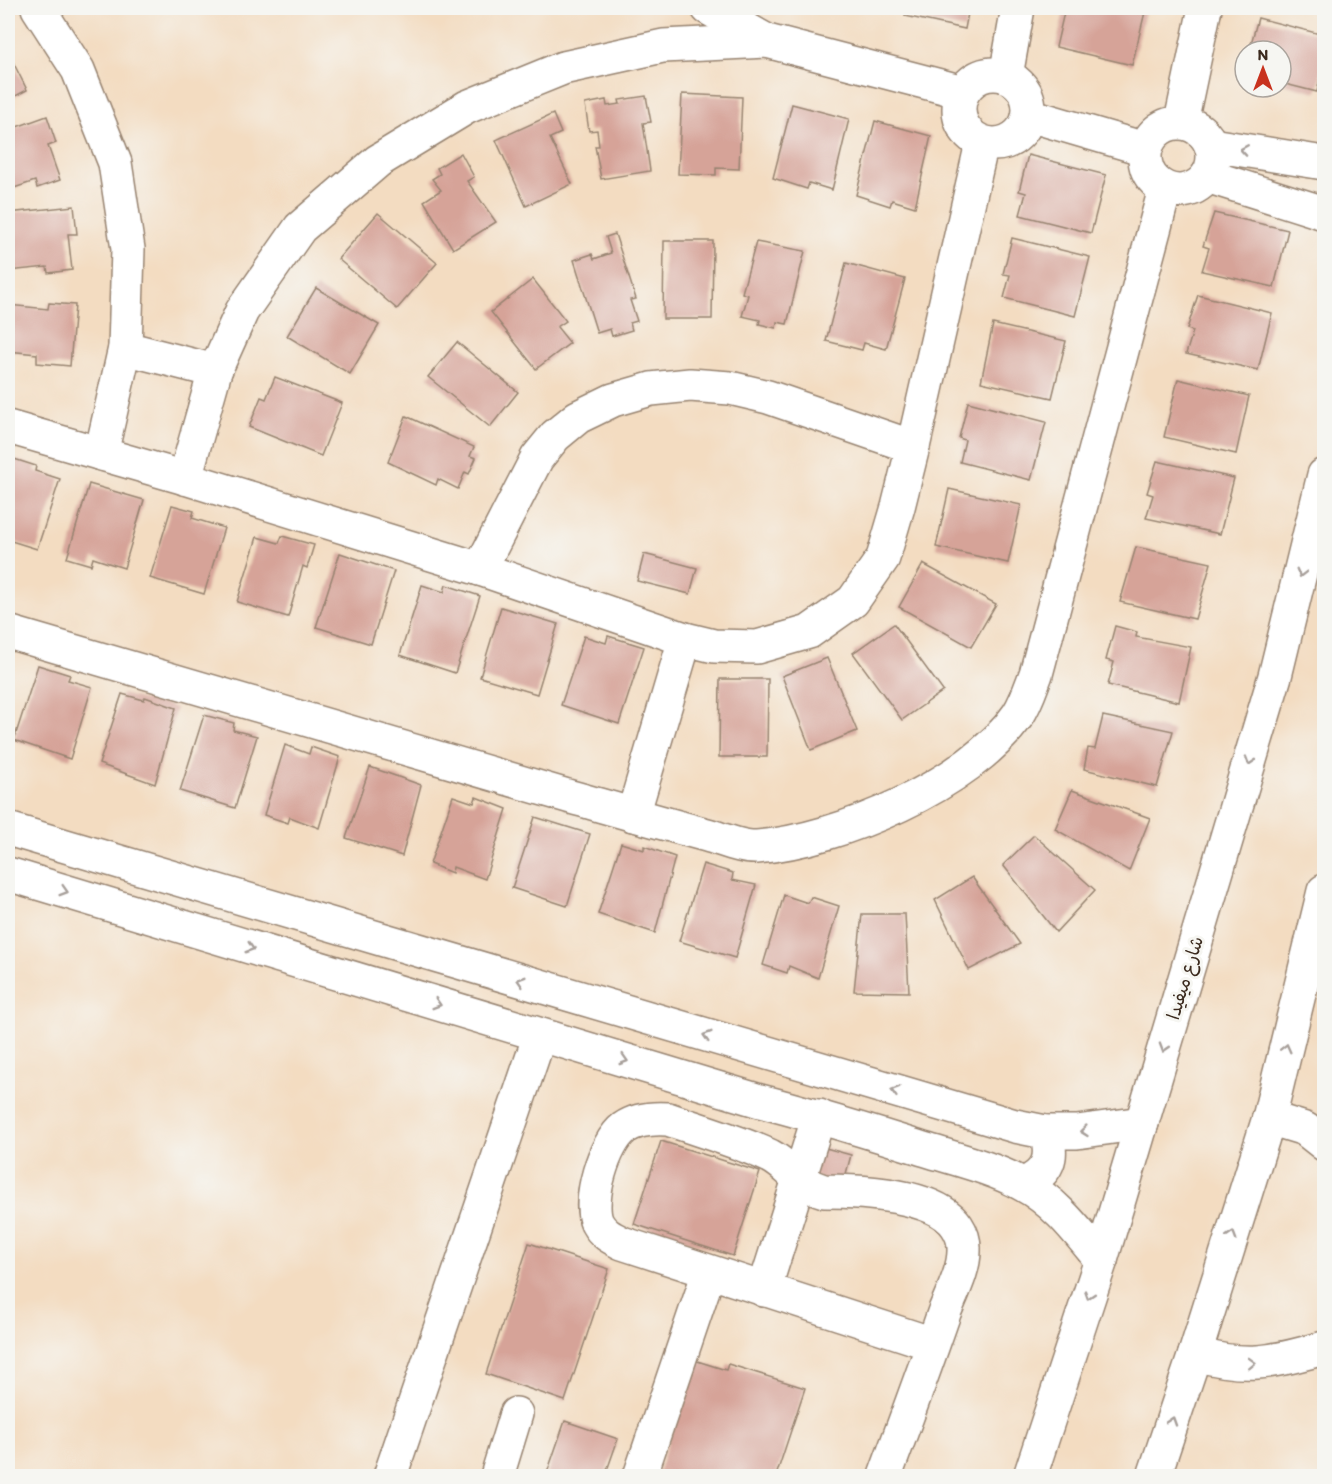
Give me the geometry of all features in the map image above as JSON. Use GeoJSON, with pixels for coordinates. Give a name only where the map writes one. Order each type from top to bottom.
{"type":"FeatureCollection","features":[{"type":"Feature","properties":{"kind":"street"},"geometry":{"type":"LineString","coordinates":[[38,8],[78,70],[115,163],[128,249],[125,348],[101,454]]}},
{"type":"Feature","properties":{"kind":"street"},"geometry":{"type":"LineString","coordinates":[[708,8],[767,41],[963,92]]}},
{"type":"Feature","properties":{"kind":"street"},"geometry":{"type":"LineString","coordinates":[[1006,76],[1018,8]]}},
{"type":"Feature","properties":{"kind":"street"},"geometry":{"type":"LineString","coordinates":[[1181,122],[1205,8]]}},
{"type":"Feature","properties":{"kind":"street"},"geometry":{"type":"LineString","coordinates":[[185,478],[215,371],[242,311],[300,228],[378,161],[467,107],[563,69],[663,46],[767,41]]}},
{"type":"Feature","properties":{"kind":"street"},"geometry":{"type":"LineString","coordinates":[[993,74],[1006,76],[1024,91],[1029,103],[1029,115],[1025,126],[1017,136],[1006,142],[994,144],[982,142],[971,136],[963,127],[959,116],[959,103],[963,92],[971,82],[981,76],[993,74]]}},
{"type":"Feature","properties":{"kind":"street"},"geometry":{"type":"LineString","coordinates":[[1029,115],[1145,149]]}},
{"type":"Feature","properties":{"kind":"street"},"geometry":{"type":"LineString","coordinates":[[1181,122],[1199,129],[1209,160],[1199,185],[1188,190],[1176,191],[1165,189],[1154,183],[1147,172],[1144,161],[1145,149],[1150,138],[1158,129],[1181,122]]}},
{"type":"Feature","properties":{"kind":"street"},"geometry":{"type":"LineString","coordinates":[[8,427],[185,478],[480,569],[685,639],[714,646],[758,647],[809,632],[853,601],[883,558],[913,447],[982,142]]}},
{"type":"Feature","properties":{"kind":"street"},"geometry":{"type":"LineString","coordinates":[[1209,160],[1324,163]]}},
{"type":"Feature","properties":{"kind":"street"},"geometry":{"type":"LineString","coordinates":[[1209,160],[1324,213]]}},
{"type":"Feature","properties":{"kind":"street"},"geometry":{"type":"LineString","coordinates":[[8,632],[753,848],[800,840],[846,827],[890,810],[958,770],[990,746],[1018,714],[1036,674],[1165,189]]}},
{"type":"Feature","properties":{"kind":"street"},"geometry":{"type":"LineString","coordinates":[[125,348],[215,371]]}},
{"type":"Feature","properties":{"kind":"street"},"geometry":{"type":"LineString","coordinates":[[480,569],[537,458],[555,436],[578,417],[614,400],[651,389],[690,385],[730,388],[768,397],[913,447]]}},
{"type":"Feature","properties":{"kind":"street","name":"شارع ميفيدا"},"geometry":{"type":"LineString","coordinates":[[1030,1476],[1101,1260],[1275,676],[1324,475]]}},
{"type":"Feature","properties":{"kind":"street"},"geometry":{"type":"LineString","coordinates":[[633,815],[685,639]]}},
{"type":"Feature","properties":{"kind":"street"},"geometry":{"type":"LineString","coordinates":[[8,829],[1015,1126],[1046,1132],[1077,1132],[1142,1123]]}},
{"type":"Feature","properties":{"kind":"street"},"geometry":{"type":"LineString","coordinates":[[8,874],[760,1101],[819,1116],[993,1171],[1024,1184],[1049,1203],[1072,1224],[1101,1260]]}},
{"type":"Feature","properties":{"kind":"street"},"geometry":{"type":"LineString","coordinates":[[1154,1476],[1269,1118],[1324,891]]}},
{"type":"Feature","properties":{"kind":"street"},"geometry":{"type":"LineString","coordinates":[[390,1476],[540,1035]]}},
{"type":"Feature","properties":{"kind":"street"},"geometry":{"type":"LineString","coordinates":[[760,1101],[773,1056]]}},
{"type":"Feature","properties":{"kind":"street"},"geometry":{"type":"LineString","coordinates":[[764,1290],[819,1116]]}},
{"type":"Feature","properties":{"kind":"street"},"geometry":{"type":"LineString","coordinates":[[885,1476],[933,1344],[963,1259],[963,1242],[956,1225],[938,1210],[891,1194],[824,1191],[799,1180],[771,1157],[668,1119],[653,1118],[638,1121],[624,1128],[613,1138],[606,1152],[593,1208],[597,1223],[607,1236],[622,1243],[933,1344]]}},
{"type":"Feature","properties":{"kind":"street"},"geometry":{"type":"LineString","coordinates":[[1269,1118],[1305,1129],[1324,1144]]}},
{"type":"Feature","properties":{"kind":"street"},"geometry":{"type":"LineString","coordinates":[[1024,1184],[1035,1179],[1045,1170],[1050,1144],[1046,1132]]}},
{"type":"Feature","properties":{"kind":"street"},"geometry":{"type":"LineString","coordinates":[[640,1476],[710,1272]]}},
{"type":"Feature","properties":{"kind":"street"},"geometry":{"type":"LineString","coordinates":[[1194,1354],[1237,1363],[1258,1363],[1280,1360],[1324,1348]]}},
{"type":"Feature","properties":{"kind":"street"},"geometry":{"type":"LineString","coordinates":[[497,1476],[516,1414]]}},
{"type":"Feature","properties":{"kind":"building"},"geometry":{"type":"Polygon","coordinates":[[[906,8],[969,8],[965,29],[905,16],[906,8]]]}},
{"type":"Feature","properties":{"kind":"building"},"geometry":{"type":"Polygon","coordinates":[[[1065,8],[1146,8],[1132,65],[1056,47],[1065,8]]]}},
{"type":"Feature","properties":{"kind":"building"},"geometry":{"type":"Polygon","coordinates":[[[1258,18],[1324,35],[1324,61],[1317,92],[1293,86],[1293,39],[1252,39],[1258,18]]]}},
{"type":"Feature","properties":{"kind":"building"},"geometry":{"type":"Polygon","coordinates":[[[8,52],[27,90],[8,100],[8,52]]]}},
{"type":"Feature","properties":{"kind":"building"},"geometry":{"type":"Polygon","coordinates":[[[682,94],[742,97],[739,169],[716,168],[716,175],[678,174],[682,94]]]}},
{"type":"Feature","properties":{"kind":"building"},"geometry":{"type":"Polygon","coordinates":[[[646,96],[651,122],[643,123],[650,171],[601,179],[595,146],[599,146],[597,130],[589,131],[585,104],[606,100],[607,106],[620,104],[619,100],[646,96]]]}},
{"type":"Feature","properties":{"kind":"building"},"geometry":{"type":"Polygon","coordinates":[[[792,104],[849,119],[832,190],[809,183],[807,189],[773,178],[792,104]]]}},
{"type":"Feature","properties":{"kind":"building"},"geometry":{"type":"Polygon","coordinates":[[[553,114],[561,133],[550,138],[572,184],[526,206],[496,140],[553,114]]]}},
{"type":"Feature","properties":{"kind":"building"},"geometry":{"type":"Polygon","coordinates":[[[47,116],[56,143],[48,146],[60,180],[37,188],[35,181],[8,190],[8,130],[47,116]]]}},
{"type":"Feature","properties":{"kind":"building"},"geometry":{"type":"Polygon","coordinates":[[[875,121],[931,136],[915,207],[892,200],[890,206],[856,195],[875,121]]]}},
{"type":"Feature","properties":{"kind":"building"},"geometry":{"type":"Polygon","coordinates":[[[461,153],[474,177],[467,181],[496,222],[453,249],[424,201],[441,190],[432,179],[440,174],[437,168],[461,153]]]}},
{"type":"Feature","properties":{"kind":"building"},"geometry":{"type":"Polygon","coordinates":[[[1028,155],[1106,175],[1091,233],[1020,215],[1026,193],[1019,191],[1028,155]]]}},
{"type":"Feature","properties":{"kind":"building"},"geometry":{"type":"Polygon","coordinates":[[[74,206],[77,234],[68,234],[72,270],[48,273],[47,267],[8,271],[8,213],[74,206]]]}},
{"type":"Feature","properties":{"kind":"building"},"geometry":{"type":"Polygon","coordinates":[[[378,213],[437,263],[397,309],[338,259],[378,213]]]}},
{"type":"Feature","properties":{"kind":"building"},"geometry":{"type":"Polygon","coordinates":[[[1214,213],[1288,230],[1274,287],[1202,271],[1209,248],[1203,246],[1214,213]]]}},
{"type":"Feature","properties":{"kind":"building"},"geometry":{"type":"Polygon","coordinates":[[[615,234],[636,299],[630,300],[637,321],[630,323],[632,330],[612,336],[610,329],[597,333],[574,260],[592,254],[594,259],[611,253],[606,237],[615,234]]]}},
{"type":"Feature","properties":{"kind":"building"},"geometry":{"type":"Polygon","coordinates":[[[1012,238],[1090,257],[1075,316],[1004,298],[1010,275],[1003,274],[1012,238]]]}},
{"type":"Feature","properties":{"kind":"building"},"geometry":{"type":"Polygon","coordinates":[[[664,241],[713,241],[712,319],[663,319],[664,241]]]}},
{"type":"Feature","properties":{"kind":"building"},"geometry":{"type":"Polygon","coordinates":[[[756,242],[805,251],[787,324],[777,322],[776,328],[759,324],[760,320],[742,316],[748,295],[742,293],[756,242]]]}},
{"type":"Feature","properties":{"kind":"building"},"geometry":{"type":"Polygon","coordinates":[[[846,263],[905,279],[886,349],[864,343],[862,350],[826,341],[846,263]]]}},
{"type":"Feature","properties":{"kind":"building"},"geometry":{"type":"Polygon","coordinates":[[[533,279],[566,321],[557,327],[570,343],[536,369],[491,312],[533,279]]]}},
{"type":"Feature","properties":{"kind":"building"},"geometry":{"type":"Polygon","coordinates":[[[316,288],[379,325],[350,374],[287,336],[316,288]]]}},
{"type":"Feature","properties":{"kind":"building"},"geometry":{"type":"Polygon","coordinates":[[[1198,295],[1272,313],[1258,370],[1186,354],[1193,331],[1187,329],[1198,295]]]}},
{"type":"Feature","properties":{"kind":"building"},"geometry":{"type":"Polygon","coordinates":[[[49,303],[75,305],[70,366],[37,363],[37,354],[8,351],[8,305],[48,309],[49,303]]]}},
{"type":"Feature","properties":{"kind":"building"},"geometry":{"type":"Polygon","coordinates":[[[993,324],[1066,341],[1052,398],[981,382],[993,324]]]}},
{"type":"Feature","properties":{"kind":"building"},"geometry":{"type":"Polygon","coordinates":[[[457,342],[518,392],[490,427],[428,377],[457,342]]]}},
{"type":"Feature","properties":{"kind":"building"},"geometry":{"type":"Polygon","coordinates":[[[275,377],[342,403],[321,456],[249,427],[261,397],[266,399],[275,377]]]}},
{"type":"Feature","properties":{"kind":"building"},"geometry":{"type":"Polygon","coordinates":[[[1178,379],[1249,396],[1236,454],[1164,437],[1178,379]]]}},
{"type":"Feature","properties":{"kind":"building"},"geometry":{"type":"Polygon","coordinates":[[[968,402],[1046,422],[1031,480],[960,462],[965,440],[959,438],[968,402]]]}},
{"type":"Feature","properties":{"kind":"building"},"geometry":{"type":"Polygon","coordinates":[[[406,416],[474,447],[470,456],[476,458],[469,474],[465,472],[458,489],[438,479],[436,485],[388,462],[406,416]]]}},
{"type":"Feature","properties":{"kind":"building"},"geometry":{"type":"Polygon","coordinates":[[[8,457],[36,466],[35,471],[60,479],[37,549],[8,540],[8,457]]]}},
{"type":"Feature","properties":{"kind":"building"},"geometry":{"type":"Polygon","coordinates":[[[1157,461],[1234,478],[1220,534],[1146,518],[1153,495],[1147,493],[1157,461]]]}},
{"type":"Feature","properties":{"kind":"building"},"geometry":{"type":"Polygon","coordinates":[[[89,484],[144,500],[124,568],[93,558],[91,565],[67,558],[89,484]]]}},
{"type":"Feature","properties":{"kind":"building"},"geometry":{"type":"Polygon","coordinates":[[[949,489],[1021,505],[1008,563],[936,547],[949,489]]]}},
{"type":"Feature","properties":{"kind":"building"},"geometry":{"type":"Polygon","coordinates":[[[172,505],[194,511],[192,518],[224,528],[204,594],[150,578],[172,505]]]}},
{"type":"Feature","properties":{"kind":"building"},"geometry":{"type":"Polygon","coordinates":[[[282,536],[314,545],[307,568],[303,566],[288,617],[237,602],[257,537],[279,543],[282,536]]]}},
{"type":"Feature","properties":{"kind":"building"},"geometry":{"type":"Polygon","coordinates":[[[1136,547],[1211,563],[1195,619],[1120,602],[1136,547]]]}},
{"type":"Feature","properties":{"kind":"building"},"geometry":{"type":"Polygon","coordinates":[[[340,553],[394,571],[371,644],[316,627],[340,553]]]}},
{"type":"Feature","properties":{"kind":"building"},"geometry":{"type":"Polygon","coordinates":[[[644,554],[697,568],[690,594],[637,581],[644,554]]]}},
{"type":"Feature","properties":{"kind":"building"},"geometry":{"type":"Polygon","coordinates":[[[923,564],[996,604],[971,647],[899,607],[923,564]]]}},
{"type":"Feature","properties":{"kind":"building"},"geometry":{"type":"Polygon","coordinates":[[[422,585],[444,592],[446,585],[480,596],[455,673],[400,655],[422,585]]]}},
{"type":"Feature","properties":{"kind":"building"},"geometry":{"type":"Polygon","coordinates":[[[501,607],[558,624],[537,694],[480,677],[501,607]]]}},
{"type":"Feature","properties":{"kind":"building"},"geometry":{"type":"Polygon","coordinates":[[[894,624],[943,691],[902,720],[853,653],[894,624]]]}},
{"type":"Feature","properties":{"kind":"building"},"geometry":{"type":"Polygon","coordinates":[[[1115,626],[1137,632],[1136,637],[1191,647],[1179,702],[1108,685],[1114,662],[1106,660],[1115,626]]]}},
{"type":"Feature","properties":{"kind":"building"},"geometry":{"type":"Polygon","coordinates":[[[584,636],[606,643],[608,636],[644,647],[619,724],[561,705],[584,636]]]}},
{"type":"Feature","properties":{"kind":"building"},"geometry":{"type":"Polygon","coordinates":[[[827,658],[857,731],[811,750],[782,676],[827,658]]]}},
{"type":"Feature","properties":{"kind":"building"},"geometry":{"type":"Polygon","coordinates":[[[38,665],[70,675],[68,680],[92,687],[70,759],[14,740],[38,665]]]}},
{"type":"Feature","properties":{"kind":"building"},"geometry":{"type":"Polygon","coordinates":[[[720,679],[768,679],[767,757],[719,757],[720,679]]]}},
{"type":"Feature","properties":{"kind":"building"},"geometry":{"type":"Polygon","coordinates":[[[122,694],[144,700],[145,697],[176,708],[155,784],[99,764],[122,694]]]}},
{"type":"Feature","properties":{"kind":"building"},"geometry":{"type":"Polygon","coordinates":[[[204,715],[234,723],[233,730],[257,736],[235,808],[180,791],[204,715]]]}},
{"type":"Feature","properties":{"kind":"building"},"geometry":{"type":"Polygon","coordinates":[[[1103,716],[1173,731],[1157,787],[1084,769],[1088,748],[1095,749],[1103,716]]]}},
{"type":"Feature","properties":{"kind":"building"},"geometry":{"type":"Polygon","coordinates":[[[285,745],[309,754],[311,747],[340,757],[319,828],[290,817],[288,823],[264,815],[285,745]]]}},
{"type":"Feature","properties":{"kind":"building"},"geometry":{"type":"Polygon","coordinates":[[[370,767],[421,785],[402,856],[346,838],[370,767]]]}},
{"type":"Feature","properties":{"kind":"building"},"geometry":{"type":"Polygon","coordinates":[[[1072,790],[1150,818],[1129,871],[1055,829],[1072,790]]]}},
{"type":"Feature","properties":{"kind":"building"},"geometry":{"type":"Polygon","coordinates":[[[453,796],[474,803],[476,797],[507,809],[485,879],[453,867],[452,873],[430,864],[453,796]]]}},
{"type":"Feature","properties":{"kind":"building"},"geometry":{"type":"Polygon","coordinates":[[[535,817],[590,834],[567,906],[512,888],[535,817]]]}},
{"type":"Feature","properties":{"kind":"building"},"geometry":{"type":"Polygon","coordinates":[[[1034,835],[1095,890],[1056,932],[1003,865],[1034,835]]]}},
{"type":"Feature","properties":{"kind":"building"},"geometry":{"type":"Polygon","coordinates":[[[621,843],[644,850],[644,846],[675,857],[655,933],[598,914],[621,843]]]}},
{"type":"Feature","properties":{"kind":"building"},"geometry":{"type":"Polygon","coordinates":[[[703,864],[733,873],[732,880],[756,885],[735,958],[679,941],[703,864]]]}},
{"type":"Feature","properties":{"kind":"building"},"geometry":{"type":"Polygon","coordinates":[[[972,877],[1020,944],[969,970],[935,900],[972,877]]]}},
{"type":"Feature","properties":{"kind":"building"},"geometry":{"type":"Polygon","coordinates":[[[784,895],[808,903],[811,897],[839,906],[818,978],[789,966],[787,973],[763,965],[784,895]]]}},
{"type":"Feature","properties":{"kind":"building"},"geometry":{"type":"Polygon","coordinates":[[[862,914],[905,914],[909,992],[854,991],[862,914]]]}},
{"type":"Feature","properties":{"kind":"building"},"geometry":{"type":"Polygon","coordinates":[[[661,1141],[760,1172],[733,1256],[634,1224],[661,1141]]]}},
{"type":"Feature","properties":{"kind":"building"},"geometry":{"type":"Polygon","coordinates":[[[822,1147],[851,1155],[843,1185],[813,1176],[822,1147]]]}},
{"type":"Feature","properties":{"kind":"building"},"geometry":{"type":"Polygon","coordinates":[[[529,1243],[609,1269],[565,1401],[486,1374],[529,1243]]]}},
{"type":"Feature","properties":{"kind":"building"},"geometry":{"type":"Polygon","coordinates":[[[694,1360],[726,1370],[728,1364],[805,1388],[776,1476],[657,1476],[694,1360]]]}},
{"type":"Feature","properties":{"kind":"building"},"geometry":{"type":"Polygon","coordinates":[[[565,1421],[618,1439],[605,1476],[546,1476],[565,1421]]]}}]}
